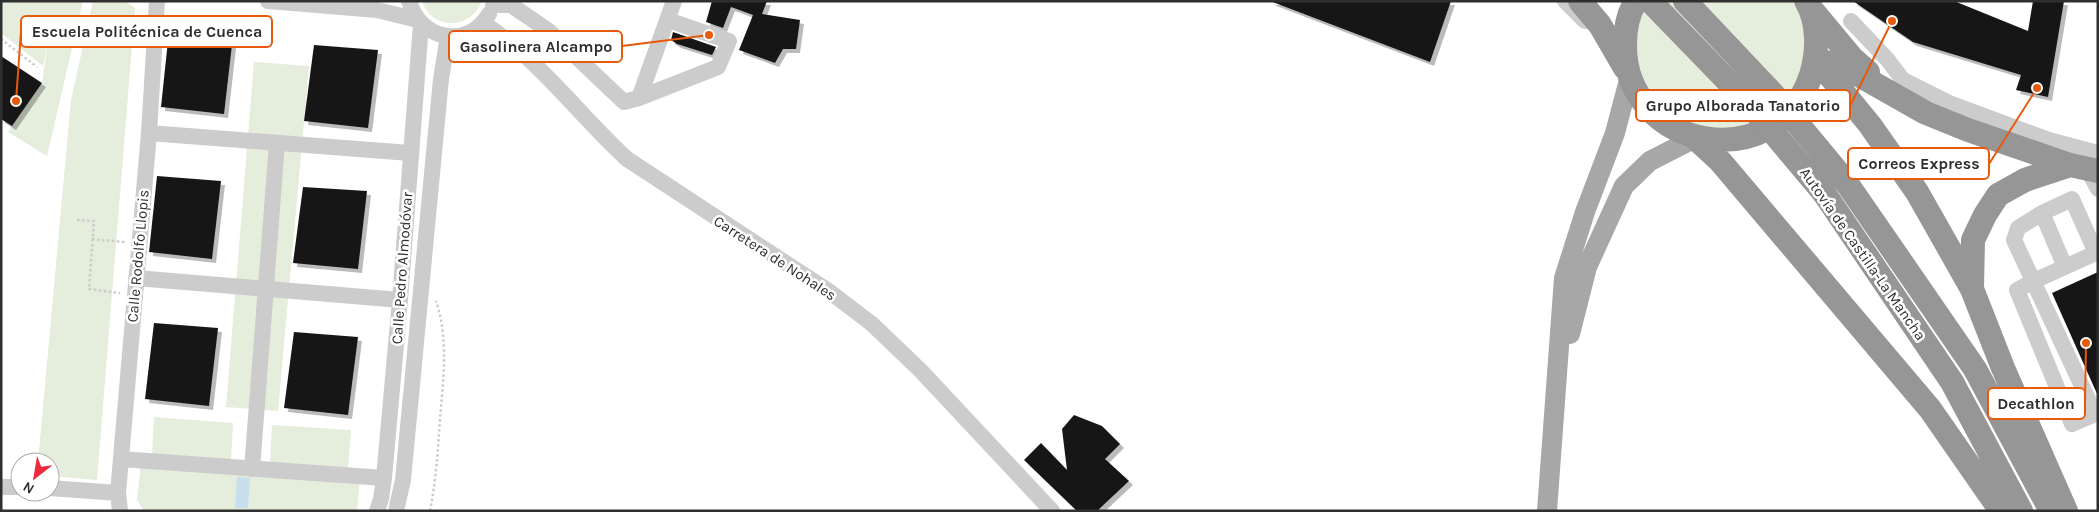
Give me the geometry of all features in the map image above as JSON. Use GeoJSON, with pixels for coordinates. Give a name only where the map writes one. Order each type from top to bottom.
{"type":"FeatureCollection","features":[{"type":"Feature","properties":{"kind":"highway"},"geometry":{"type":"LineString","coordinates":[[1580,1],[1600,25],[1643,102],[1664,123],[1679,132],[1695,138],[1727,141],[1759,134],[1786,116],[1806,90],[1816,59],[1816,31],[1806,3]]}},
{"type":"Feature","properties":{"kind":"highway"},"geometry":{"type":"LineString","coordinates":[[1630,76],[1625,55],[1625,35],[1636,1]]}},
{"type":"Feature","properties":{"kind":"highway","name":"Autovía de Castilla-La Mancha"},"geometry":{"type":"LineString","coordinates":[[1650,1],[1745,99],[1824,193],[1952,382],[2021,511]]}},
{"type":"Feature","properties":{"kind":"highway","name":"Autovía de Castilla-La Mancha"},"geometry":{"type":"LineString","coordinates":[[1685,1],[1772,92],[1846,182],[1975,369],[2051,511]]}},
{"type":"Feature","properties":{"kind":"highway"},"geometry":{"type":"LineString","coordinates":[[1806,3],[1852,58],[1897,86],[1926,113],[1968,130],[2090,169]]}},
{"type":"Feature","properties":{"kind":"highway"},"geometry":{"type":"LineString","coordinates":[[1816,59],[1897,86]]}},
{"type":"Feature","properties":{"kind":"highway"},"geometry":{"type":"LineString","coordinates":[[1816,59],[1870,125],[1917,192],[1972,289],[2003,368],[2066,511]]}},
{"type":"Feature","properties":{"kind":"highway"},"geometry":{"type":"LineString","coordinates":[[1695,138],[1720,161],[1930,409],[2001,511]]}},
{"type":"Feature","properties":{"kind":"highway"},"geometry":{"type":"LineString","coordinates":[[1972,289],[1973,240],[1985,215],[1998,196],[2025,180],[2090,169]]}},
{"type":"Feature","properties":{"kind":"main road"},"geometry":{"type":"LineString","coordinates":[[1547,511],[1564,278],[1585,212],[1615,133],[1630,76]]}},
{"type":"Feature","properties":{"kind":"main road"},"geometry":{"type":"LineString","coordinates":[[1557,384],[1587,267],[1624,186],[1650,161],[1695,138]]}},
{"type":"Feature","properties":{"kind":"street","name":"Calle Rodolfo Llopis"},"geometry":{"type":"LineString","coordinates":[[120,511],[118,493],[149,133],[157,1]]}},
{"type":"Feature","properties":{"kind":"street"},"geometry":{"type":"LineString","coordinates":[[268,1],[377,10],[419,22],[434,32],[448,36],[467,33],[483,23],[493,3],[511,5],[549,31],[624,102],[718,67],[729,41],[668,20]]}},
{"type":"Feature","properties":{"kind":"street"},"geometry":{"type":"LineString","coordinates":[[409,1],[419,22]]}},
{"type":"Feature","properties":{"kind":"street"},"geometry":{"type":"LineString","coordinates":[[639,98],[674,1]]}},
{"type":"Feature","properties":{"kind":"street"},"geometry":{"type":"LineString","coordinates":[[1565,1],[1613,48]]}},
{"type":"Feature","properties":{"kind":"street","name":"Calle Pedro Almodóvar"},"geometry":{"type":"LineString","coordinates":[[377,511],[384,478],[400,300],[419,22]]}},
{"type":"Feature","properties":{"kind":"street"},"geometry":{"type":"LineString","coordinates":[[1851,22],[1887,59],[1897,86]]}},
{"type":"Feature","properties":{"kind":"street","name":"Carretera de Nohales"},"geometry":{"type":"LineString","coordinates":[[483,23],[527,57],[627,159],[830,292],[872,324],[921,371],[1052,511]]}},
{"type":"Feature","properties":{"kind":"street","name":"Calle Pedro Almodóvar"},"geometry":{"type":"LineString","coordinates":[[396,511],[403,480],[441,80],[448,36]]}},
{"type":"Feature","properties":{"kind":"street"},"geometry":{"type":"LineString","coordinates":[[149,133],[410,153]]}},
{"type":"Feature","properties":{"kind":"street"},"geometry":{"type":"LineString","coordinates":[[252,469],[277,143]]}},
{"type":"Feature","properties":{"kind":"street"},"geometry":{"type":"LineString","coordinates":[[2042,213],[2018,228],[2014,240],[2034,280],[2096,414],[2072,424],[2017,290],[2034,280],[2097,253],[2072,199],[2042,213]]}},
{"type":"Feature","properties":{"kind":"street"},"geometry":{"type":"LineString","coordinates":[[2042,213],[2065,267]]}},
{"type":"Feature","properties":{"kind":"street"},"geometry":{"type":"LineString","coordinates":[[135,286],[267,288],[400,300]]}},
{"type":"Feature","properties":{"kind":"street"},"geometry":{"type":"LineString","coordinates":[[121,459],[384,478]]}},
{"type":"Feature","properties":{"kind":"street"},"geometry":{"type":"LineString","coordinates":[[60,489],[118,493]]}},
{"type":"Feature","properties":{"kind":"path"},"geometry":{"type":"LineString","coordinates":[[1,39],[37,67]]}},
{"type":"Feature","properties":{"kind":"path"},"geometry":{"type":"LineString","coordinates":[[77,220],[94,221],[89,289],[135,286]]}},
{"type":"Feature","properties":{"kind":"path"},"geometry":{"type":"LineString","coordinates":[[92,239],[115,241]]}},
{"type":"Feature","properties":{"kind":"path"},"geometry":{"type":"LineString","coordinates":[[422,274],[437,303],[443,332],[438,460],[430,511]]}},
{"type":"Feature","properties":{"kind":"green space"},"geometry":{"type":"Polygon","coordinates":[[[1,1],[83,1],[47,156],[8,132],[42,83],[48,42],[43,66],[1,33],[1,1]]]}},
{"type":"Feature","properties":{"kind":"green space"},"geometry":{"type":"Polygon","coordinates":[[[93,1],[125,1],[135,8],[97,480],[60,477],[60,452],[39,452],[71,100],[93,1]]]}},
{"type":"Feature","properties":{"kind":"green space"},"geometry":{"type":"Polygon","coordinates":[[[422,1],[482,1],[477,11],[469,17],[461,22],[452,23],[442,22],[434,18],[427,11],[422,1]]]}},
{"type":"Feature","properties":{"kind":"green space"},"geometry":{"type":"Polygon","coordinates":[[[1648,1],[1792,1],[1803,26],[1805,44],[1800,71],[1786,98],[1765,117],[1740,127],[1713,129],[1687,122],[1664,108],[1647,86],[1638,56],[1638,27],[1641,14],[1648,1]]]}},
{"type":"Feature","properties":{"kind":"green space"},"geometry":{"type":"Polygon","coordinates":[[[254,62],[309,66],[278,411],[226,407],[254,62]]]}},
{"type":"Feature","properties":{"kind":"green space"},"geometry":{"type":"Polygon","coordinates":[[[154,417],[233,423],[231,460],[152,455],[154,417]]]}},
{"type":"Feature","properties":{"kind":"green space"},"geometry":{"type":"Polygon","coordinates":[[[272,425],[351,430],[348,468],[270,463],[272,425]]]}},
{"type":"Feature","properties":{"kind":"green space"},"geometry":{"type":"Polygon","coordinates":[[[141,463],[360,479],[357,511],[144,511],[137,500],[141,463]]]}},
{"type":"Feature","properties":{"kind":"water"},"geometry":{"type":"Polygon","coordinates":[[[237,477],[250,478],[248,508],[235,508],[237,477]]]}},
{"type":"Feature","properties":{"kind":"building"},"geometry":{"type":"Polygon","coordinates":[[[712,1],[767,1],[762,14],[800,20],[796,49],[783,49],[775,63],[739,50],[753,15],[731,7],[723,28],[706,22],[712,1]]]}},
{"type":"Feature","properties":{"kind":"building"},"geometry":{"type":"Polygon","coordinates":[[[1270,1],[1451,1],[1430,62],[1270,1]]]}},
{"type":"Feature","properties":{"kind":"building"},"geometry":{"type":"Polygon","coordinates":[[[1853,1],[1954,1],[2028,31],[2033,1],[2064,1],[2048,97],[2016,90],[2021,75],[1913,42],[1853,1]]]}},
{"type":"Feature","properties":{"kind":"building"},"geometry":{"type":"Polygon","coordinates":[[[169,31],[233,36],[224,114],[161,107],[169,31]]]}},
{"type":"Feature","properties":{"kind":"building"},"geometry":{"type":"Polygon","coordinates":[[[673,32],[716,47],[712,55],[677,44],[671,40],[673,32]]]}},
{"type":"Feature","properties":{"kind":"building"},"geometry":{"type":"Polygon","coordinates":[[[314,45],[378,50],[368,128],[304,121],[314,45]]]}},
{"type":"Feature","properties":{"kind":"building"},"geometry":{"type":"Polygon","coordinates":[[[1,56],[42,83],[12,126],[1,119],[1,56]]]}},
{"type":"Feature","properties":{"kind":"building"},"geometry":{"type":"Polygon","coordinates":[[[157,176],[221,181],[212,259],[149,252],[157,176]]]}},
{"type":"Feature","properties":{"kind":"building"},"geometry":{"type":"Polygon","coordinates":[[[303,187],[367,191],[358,269],[293,263],[303,187]]]}},
{"type":"Feature","properties":{"kind":"building"},"geometry":{"type":"Polygon","coordinates":[[[2098,272],[2098,396],[2052,293],[2098,272]]]}},
{"type":"Feature","properties":{"kind":"building"},"geometry":{"type":"Polygon","coordinates":[[[154,323],[218,328],[209,406],[145,399],[154,323]]]}},
{"type":"Feature","properties":{"kind":"building"},"geometry":{"type":"Polygon","coordinates":[[[294,332],[358,337],[348,415],[284,408],[294,332]]]}},
{"type":"Feature","properties":{"kind":"building"},"geometry":{"type":"Polygon","coordinates":[[[1074,415],[1102,426],[1120,444],[1105,459],[1129,481],[1097,511],[1077,511],[1024,460],[1041,443],[1067,470],[1062,429],[1074,415]]]}},
{"type":"Feature","properties":{"kind":"place","name":"Grupo Alborada Tanatorio"},"geometry":{"type":"Point","coordinates":[1892,21]}},
{"type":"Feature","properties":{"kind":"place","name":"Gasolinera Alcampo"},"geometry":{"type":"Point","coordinates":[709,35]}},
{"type":"Feature","properties":{"kind":"place","name":"Correos Express"},"geometry":{"type":"Point","coordinates":[2037,88]}},
{"type":"Feature","properties":{"kind":"place","name":"Escuela Politécnica de Cuenca"},"geometry":{"type":"Point","coordinates":[16,101]}},
{"type":"Feature","properties":{"kind":"place","name":"Decathlon"},"geometry":{"type":"Point","coordinates":[2086,343]}}]}
